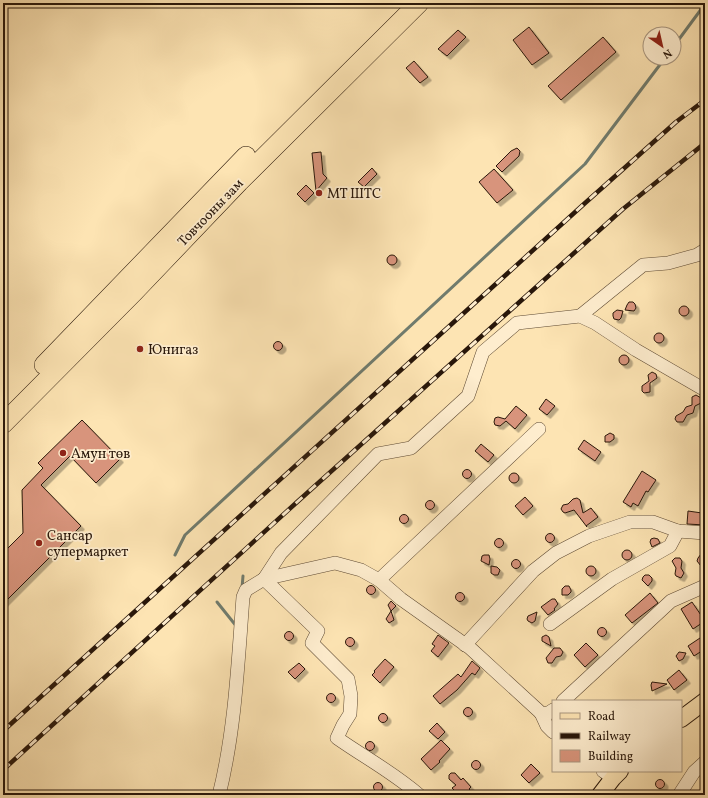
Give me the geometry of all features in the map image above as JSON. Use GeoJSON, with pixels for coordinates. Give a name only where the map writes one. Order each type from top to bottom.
{"type":"FeatureCollection","features":[{"type":"Feature","properties":{"kind":"highway","name":"Товчооны зам"},"geometry":{"type":"LineString","coordinates":[[3,406],[222,180],[401,3]]}},
{"type":"Feature","properties":{"kind":"highway","name":"Товчооны зам"},"geometry":{"type":"LineString","coordinates":[[3,424],[134,292],[239,182],[420,3]]}},
{"type":"Feature","properties":{"kind":"main road"},"geometry":{"type":"LineString","coordinates":[[682,718],[705,701]]}},
{"type":"Feature","properties":{"kind":"main road"},"geometry":{"type":"LineString","coordinates":[[600,795],[612,773]]}},
{"type":"Feature","properties":{"kind":"street"},"geometry":{"type":"LineString","coordinates":[[580,316],[643,265],[668,263],[697,255],[705,250]]}},
{"type":"Feature","properties":{"kind":"street"},"geometry":{"type":"LineString","coordinates":[[264,579],[281,553],[378,454],[411,448],[468,396],[483,352],[517,323],[580,316],[595,323],[636,350],[705,390]]}},
{"type":"Feature","properties":{"kind":"street"},"geometry":{"type":"LineString","coordinates":[[379,580],[539,429]]}},
{"type":"Feature","properties":{"kind":"street"},"geometry":{"type":"LineString","coordinates":[[465,645],[534,571],[556,553],[589,536],[630,522],[653,522],[678,531],[705,533]]}},
{"type":"Feature","properties":{"kind":"street"},"geometry":{"type":"LineString","coordinates":[[550,624],[612,579],[670,546],[678,531]]}},
{"type":"Feature","properties":{"kind":"street"},"geometry":{"type":"LineString","coordinates":[[219,795],[223,780],[235,700],[243,597],[246,590],[264,579],[335,563],[361,570],[379,580],[401,599],[465,645],[547,712],[547,726],[552,731]]}},
{"type":"Feature","properties":{"kind":"street"},"geometry":{"type":"LineString","coordinates":[[264,579],[318,631],[312,642],[348,679],[352,696],[350,714],[342,725],[337,738],[404,782],[419,795]]}},
{"type":"Feature","properties":{"kind":"street"},"geometry":{"type":"LineString","coordinates":[[564,700],[671,601],[705,586]]}},
{"type":"Feature","properties":{"kind":"street"},"geometry":{"type":"LineString","coordinates":[[679,795],[694,772],[705,762]]}},
{"type":"Feature","properties":{"kind":"building"},"geometry":{"type":"Polygon","coordinates":[[[529,27],[549,53],[532,65],[513,40],[529,27]]]}},
{"type":"Feature","properties":{"kind":"building"},"geometry":{"type":"Polygon","coordinates":[[[458,30],[466,37],[447,56],[438,49],[458,30]]]}},
{"type":"Feature","properties":{"kind":"building"},"geometry":{"type":"Polygon","coordinates":[[[603,37],[616,52],[561,100],[548,86],[603,37]]]}},
{"type":"Feature","properties":{"kind":"building"},"geometry":{"type":"Polygon","coordinates":[[[414,61],[428,77],[420,83],[406,68],[414,61]]]}},
{"type":"Feature","properties":{"kind":"building"},"geometry":{"type":"Polygon","coordinates":[[[517,148],[520,151],[519,156],[502,172],[496,166],[511,151],[517,148]]]}},
{"type":"Feature","properties":{"kind":"building"},"geometry":{"type":"Polygon","coordinates":[[[321,152],[323,174],[327,178],[316,191],[312,153],[321,152]]]}},
{"type":"Feature","properties":{"kind":"building"},"geometry":{"type":"Polygon","coordinates":[[[372,168],[377,174],[364,187],[358,182],[372,168]]]}},
{"type":"Feature","properties":{"kind":"building"},"geometry":{"type":"Polygon","coordinates":[[[494,169],[513,190],[497,203],[479,182],[494,169]]]}},
{"type":"Feature","properties":{"kind":"building"},"geometry":{"type":"Polygon","coordinates":[[[306,185],[314,193],[305,202],[297,194],[306,185]]]}},
{"type":"Feature","properties":{"kind":"building"},"geometry":{"type":"Polygon","coordinates":[[[392,255],[397,260],[392,265],[387,260],[392,255]]]}},
{"type":"Feature","properties":{"kind":"building"},"geometry":{"type":"Polygon","coordinates":[[[629,302],[633,302],[635,304],[636,308],[634,311],[625,310],[629,302]]]}},
{"type":"Feature","properties":{"kind":"building"},"geometry":{"type":"Polygon","coordinates":[[[684,306],[689,311],[684,316],[679,311],[684,306]]]}},
{"type":"Feature","properties":{"kind":"building"},"geometry":{"type":"Polygon","coordinates":[[[617,310],[623,311],[619,320],[614,319],[613,316],[613,313],[617,310]]]}},
{"type":"Feature","properties":{"kind":"building"},"geometry":{"type":"Polygon","coordinates":[[[659,333],[664,338],[659,343],[654,338],[659,333]]]}},
{"type":"Feature","properties":{"kind":"building"},"geometry":{"type":"Polygon","coordinates":[[[276,342],[280,342],[282,346],[280,350],[276,350],[274,348],[274,344],[276,342]]]}},
{"type":"Feature","properties":{"kind":"building"},"geometry":{"type":"Polygon","coordinates":[[[622,355],[626,355],[629,360],[626,365],[622,365],[619,362],[619,358],[622,355]]]}},
{"type":"Feature","properties":{"kind":"building"},"geometry":{"type":"Polygon","coordinates":[[[652,372],[656,374],[657,378],[650,383],[650,392],[644,393],[642,391],[642,386],[649,381],[648,375],[652,372]]]}},
{"type":"Feature","properties":{"kind":"building"},"geometry":{"type":"Polygon","coordinates":[[[696,395],[701,398],[701,403],[695,406],[693,413],[687,415],[683,422],[677,422],[675,419],[676,416],[683,412],[686,407],[692,405],[692,397],[696,395]]]}},
{"type":"Feature","properties":{"kind":"building"},"geometry":{"type":"Polygon","coordinates":[[[546,399],[555,406],[547,415],[539,409],[546,399]]]}},
{"type":"Feature","properties":{"kind":"building"},"geometry":{"type":"Polygon","coordinates":[[[516,406],[527,415],[515,429],[506,421],[500,426],[495,425],[495,418],[498,417],[505,419],[516,406]]]}},
{"type":"Feature","properties":{"kind":"building","name":"Сансар супермаркет"},"geometry":{"type":"Polygon","coordinates":[[[82,420],[120,459],[96,483],[70,456],[41,485],[81,526],[3,604],[3,553],[23,533],[22,490],[43,468],[38,463],[82,420]]]}},
{"type":"Feature","properties":{"kind":"building"},"geometry":{"type":"Polygon","coordinates":[[[610,433],[614,435],[614,439],[610,442],[605,442],[605,436],[610,433]]]}},
{"type":"Feature","properties":{"kind":"building"},"geometry":{"type":"Polygon","coordinates":[[[584,440],[601,452],[595,461],[578,449],[584,440]]]}},
{"type":"Feature","properties":{"kind":"building"},"geometry":{"type":"Polygon","coordinates":[[[481,444],[494,455],[488,462],[475,451],[481,444]]]}},
{"type":"Feature","properties":{"kind":"building"},"geometry":{"type":"Polygon","coordinates":[[[465,470],[469,470],[471,474],[469,478],[465,478],[463,476],[463,472],[465,470]]]}},
{"type":"Feature","properties":{"kind":"building"},"geometry":{"type":"Polygon","coordinates":[[[642,471],[656,480],[648,492],[646,491],[638,506],[633,503],[631,507],[623,502],[642,471]]]}},
{"type":"Feature","properties":{"kind":"building"},"geometry":{"type":"Polygon","coordinates":[[[514,473],[519,478],[514,483],[509,478],[514,473]]]}},
{"type":"Feature","properties":{"kind":"building"},"geometry":{"type":"Polygon","coordinates":[[[525,497],[533,506],[523,515],[515,506],[525,497]]]}},
{"type":"Feature","properties":{"kind":"building"},"geometry":{"type":"Polygon","coordinates":[[[577,498],[580,500],[583,513],[591,508],[598,517],[586,526],[574,510],[565,513],[561,509],[563,505],[568,504],[573,499],[577,498]]]}},
{"type":"Feature","properties":{"kind":"building"},"geometry":{"type":"Polygon","coordinates":[[[428,501],[432,501],[434,505],[432,509],[428,509],[426,507],[426,503],[428,501]]]}},
{"type":"Feature","properties":{"kind":"building"},"geometry":{"type":"Polygon","coordinates":[[[688,511],[702,513],[701,517],[705,517],[705,525],[687,524],[688,511]]]}},
{"type":"Feature","properties":{"kind":"building"},"geometry":{"type":"Polygon","coordinates":[[[404,514],[409,519],[404,524],[399,519],[404,514]]]}},
{"type":"Feature","properties":{"kind":"building"},"geometry":{"type":"Polygon","coordinates":[[[548,534],[552,534],[554,538],[552,542],[548,542],[546,540],[546,536],[548,534]]]}},
{"type":"Feature","properties":{"kind":"building"},"geometry":{"type":"Polygon","coordinates":[[[497,539],[501,539],[503,543],[501,547],[497,547],[495,545],[495,541],[497,539]]]}},
{"type":"Feature","properties":{"kind":"building"},"geometry":{"type":"Polygon","coordinates":[[[651,539],[658,539],[660,543],[652,547],[650,542],[651,539]]]}},
{"type":"Feature","properties":{"kind":"building"},"geometry":{"type":"Polygon","coordinates":[[[705,549],[705,571],[697,561],[705,549]]]}},
{"type":"Feature","properties":{"kind":"building"},"geometry":{"type":"Polygon","coordinates":[[[627,550],[632,555],[627,560],[622,555],[627,550]]]}},
{"type":"Feature","properties":{"kind":"building"},"geometry":{"type":"Polygon","coordinates":[[[489,555],[489,565],[481,561],[482,556],[489,555]]]}},
{"type":"Feature","properties":{"kind":"building"},"geometry":{"type":"Polygon","coordinates":[[[675,558],[680,558],[682,561],[681,568],[684,573],[681,578],[675,574],[676,568],[672,561],[675,558]]]}},
{"type":"Feature","properties":{"kind":"building"},"geometry":{"type":"Polygon","coordinates":[[[514,560],[518,560],[520,564],[518,568],[514,568],[512,566],[512,562],[514,560]]]}},
{"type":"Feature","properties":{"kind":"building"},"geometry":{"type":"Polygon","coordinates":[[[491,566],[497,567],[500,570],[498,575],[491,573],[491,566]]]}},
{"type":"Feature","properties":{"kind":"building"},"geometry":{"type":"Polygon","coordinates":[[[591,566],[596,571],[591,576],[586,571],[591,566]]]}},
{"type":"Feature","properties":{"kind":"building"},"geometry":{"type":"Polygon","coordinates":[[[645,575],[649,575],[652,578],[652,581],[648,586],[642,580],[645,575]]]}},
{"type":"Feature","properties":{"kind":"building"},"geometry":{"type":"Polygon","coordinates":[[[369,586],[373,586],[375,590],[373,594],[369,594],[367,592],[367,588],[369,586]]]}},
{"type":"Feature","properties":{"kind":"building"},"geometry":{"type":"Polygon","coordinates":[[[565,586],[569,586],[571,592],[568,595],[562,595],[562,589],[565,586]]]}},
{"type":"Feature","properties":{"kind":"building"},"geometry":{"type":"Polygon","coordinates":[[[458,593],[462,593],[464,597],[462,601],[458,601],[456,599],[456,595],[458,593]]]}},
{"type":"Feature","properties":{"kind":"building"},"geometry":{"type":"Polygon","coordinates":[[[650,593],[658,603],[632,623],[625,615],[650,593]]]}},
{"type":"Feature","properties":{"kind":"building"},"geometry":{"type":"Polygon","coordinates":[[[552,599],[555,599],[558,604],[554,609],[555,610],[548,615],[541,607],[552,599]]]}},
{"type":"Feature","properties":{"kind":"building"},"geometry":{"type":"Polygon","coordinates":[[[391,601],[396,606],[391,611],[388,605],[391,601]]]}},
{"type":"Feature","properties":{"kind":"building"},"geometry":{"type":"Polygon","coordinates":[[[692,602],[705,621],[693,629],[681,609],[692,602]]]}},
{"type":"Feature","properties":{"kind":"building"},"geometry":{"type":"Polygon","coordinates":[[[391,611],[394,620],[389,623],[386,619],[391,611]]]}},
{"type":"Feature","properties":{"kind":"building"},"geometry":{"type":"Polygon","coordinates":[[[537,612],[535,621],[532,623],[528,621],[528,616],[537,612]]]}},
{"type":"Feature","properties":{"kind":"building"},"geometry":{"type":"Polygon","coordinates":[[[600,628],[604,628],[606,632],[604,636],[600,636],[598,634],[598,630],[600,628]]]}},
{"type":"Feature","properties":{"kind":"building"},"geometry":{"type":"Polygon","coordinates":[[[287,632],[291,632],[293,636],[291,640],[287,640],[285,638],[285,634],[287,632]]]}},
{"type":"Feature","properties":{"kind":"building"},"geometry":{"type":"Polygon","coordinates":[[[438,635],[449,643],[438,657],[431,651],[435,646],[432,644],[438,635]]]}},
{"type":"Feature","properties":{"kind":"building"},"geometry":{"type":"Polygon","coordinates":[[[546,635],[549,637],[551,646],[542,641],[542,637],[546,635]]]}},
{"type":"Feature","properties":{"kind":"building"},"geometry":{"type":"Polygon","coordinates":[[[348,638],[352,638],[354,642],[352,646],[348,646],[346,644],[346,640],[348,638]]]}},
{"type":"Feature","properties":{"kind":"building"},"geometry":{"type":"Polygon","coordinates":[[[700,638],[705,646],[705,649],[694,656],[688,646],[700,638]]]}},
{"type":"Feature","properties":{"kind":"building"},"geometry":{"type":"Polygon","coordinates":[[[586,643],[598,655],[585,667],[574,655],[586,643]]]}},
{"type":"Feature","properties":{"kind":"building"},"geometry":{"type":"Polygon","coordinates":[[[554,648],[560,648],[563,652],[561,656],[556,657],[552,663],[548,663],[546,658],[554,648]]]}},
{"type":"Feature","properties":{"kind":"building"},"geometry":{"type":"Polygon","coordinates":[[[679,652],[686,653],[683,659],[679,661],[676,656],[679,652]]]}},
{"type":"Feature","properties":{"kind":"building"},"geometry":{"type":"Polygon","coordinates":[[[385,659],[394,667],[380,683],[372,675],[385,659]]]}},
{"type":"Feature","properties":{"kind":"building"},"geometry":{"type":"Polygon","coordinates":[[[472,661],[480,668],[475,675],[472,673],[457,690],[440,704],[433,696],[458,674],[461,677],[472,661]]]}},
{"type":"Feature","properties":{"kind":"building"},"geometry":{"type":"Polygon","coordinates":[[[299,663],[305,669],[295,679],[288,672],[299,663]]]}},
{"type":"Feature","properties":{"kind":"building"},"geometry":{"type":"Polygon","coordinates":[[[679,670],[687,680],[674,690],[667,680],[679,670]]]}},
{"type":"Feature","properties":{"kind":"building"},"geometry":{"type":"Polygon","coordinates":[[[652,682],[667,684],[652,691],[652,682]]]}},
{"type":"Feature","properties":{"kind":"building"},"geometry":{"type":"Polygon","coordinates":[[[329,694],[333,694],[335,698],[333,702],[329,702],[327,700],[327,696],[329,694]]]}},
{"type":"Feature","properties":{"kind":"building"},"geometry":{"type":"Polygon","coordinates":[[[466,708],[470,708],[472,712],[470,716],[466,716],[464,714],[464,710],[466,708]]]}},
{"type":"Feature","properties":{"kind":"building"},"geometry":{"type":"Polygon","coordinates":[[[381,714],[385,714],[387,718],[385,722],[381,722],[379,720],[379,716],[381,714]]]}},
{"type":"Feature","properties":{"kind":"building"},"geometry":{"type":"Polygon","coordinates":[[[437,723],[445,732],[438,739],[429,731],[437,723]]]}},
{"type":"Feature","properties":{"kind":"building"},"geometry":{"type":"Polygon","coordinates":[[[441,740],[450,749],[439,761],[440,762],[431,770],[421,759],[441,740]]]}},
{"type":"Feature","properties":{"kind":"building"},"geometry":{"type":"Polygon","coordinates":[[[368,742],[372,742],[374,746],[372,750],[368,750],[366,748],[366,744],[368,742]]]}},
{"type":"Feature","properties":{"kind":"building"},"geometry":{"type":"Polygon","coordinates":[[[474,761],[478,761],[480,765],[478,769],[474,769],[472,767],[472,763],[474,761]]]}},
{"type":"Feature","properties":{"kind":"building"},"geometry":{"type":"Polygon","coordinates":[[[531,764],[540,773],[529,783],[521,775],[531,764]]]}},
{"type":"Feature","properties":{"kind":"building"},"geometry":{"type":"Polygon","coordinates":[[[451,773],[455,773],[461,780],[463,778],[471,787],[469,789],[472,792],[470,794],[467,791],[463,795],[459,795],[452,788],[456,785],[449,779],[449,775],[451,773]]]}},
{"type":"Feature","properties":{"kind":"building"},"geometry":{"type":"Polygon","coordinates":[[[658,780],[662,780],[664,784],[662,788],[658,788],[656,786],[656,782],[658,780]]]}},
{"type":"Feature","properties":{"kind":"building"},"geometry":{"type":"Polygon","coordinates":[[[376,783],[380,783],[382,787],[380,791],[376,791],[374,789],[374,785],[376,783]]]}},
{"type":"Feature","properties":{"kind":"waterway"},"geometry":{"type":"LineString","coordinates":[[682,35],[705,4]]}},
{"type":"Feature","properties":{"kind":"waterway"},"geometry":{"type":"LineString","coordinates":[[175,555],[185,535],[585,164],[659,66]]}},
{"type":"Feature","properties":{"kind":"waterway"},"geometry":{"type":"LineString","coordinates":[[242,588],[243,576]]}},
{"type":"Feature","properties":{"kind":"waterway"},"geometry":{"type":"LineString","coordinates":[[217,602],[237,627]]}},
{"type":"Feature","properties":{"kind":"railway"},"geometry":{"type":"LineString","coordinates":[[3,731],[584,204],[676,122],[705,100]]}},
{"type":"Feature","properties":{"kind":"railway"},"geometry":{"type":"LineString","coordinates":[[3,770],[296,503],[623,209],[705,143]]}},
{"type":"Feature","properties":{"kind":"place","name":"MT ШТС"},"geometry":{"type":"Point","coordinates":[319,193]}},
{"type":"Feature","properties":{"kind":"place","name":"Юнигаз"},"geometry":{"type":"Point","coordinates":[140,349]}},
{"type":"Feature","properties":{"kind":"place","name":"Амун төв"},"geometry":{"type":"Point","coordinates":[63,453]}},
{"type":"Feature","properties":{"kind":"place","name":"Сансар супермаркет"},"geometry":{"type":"Point","coordinates":[39,543]}}]}
